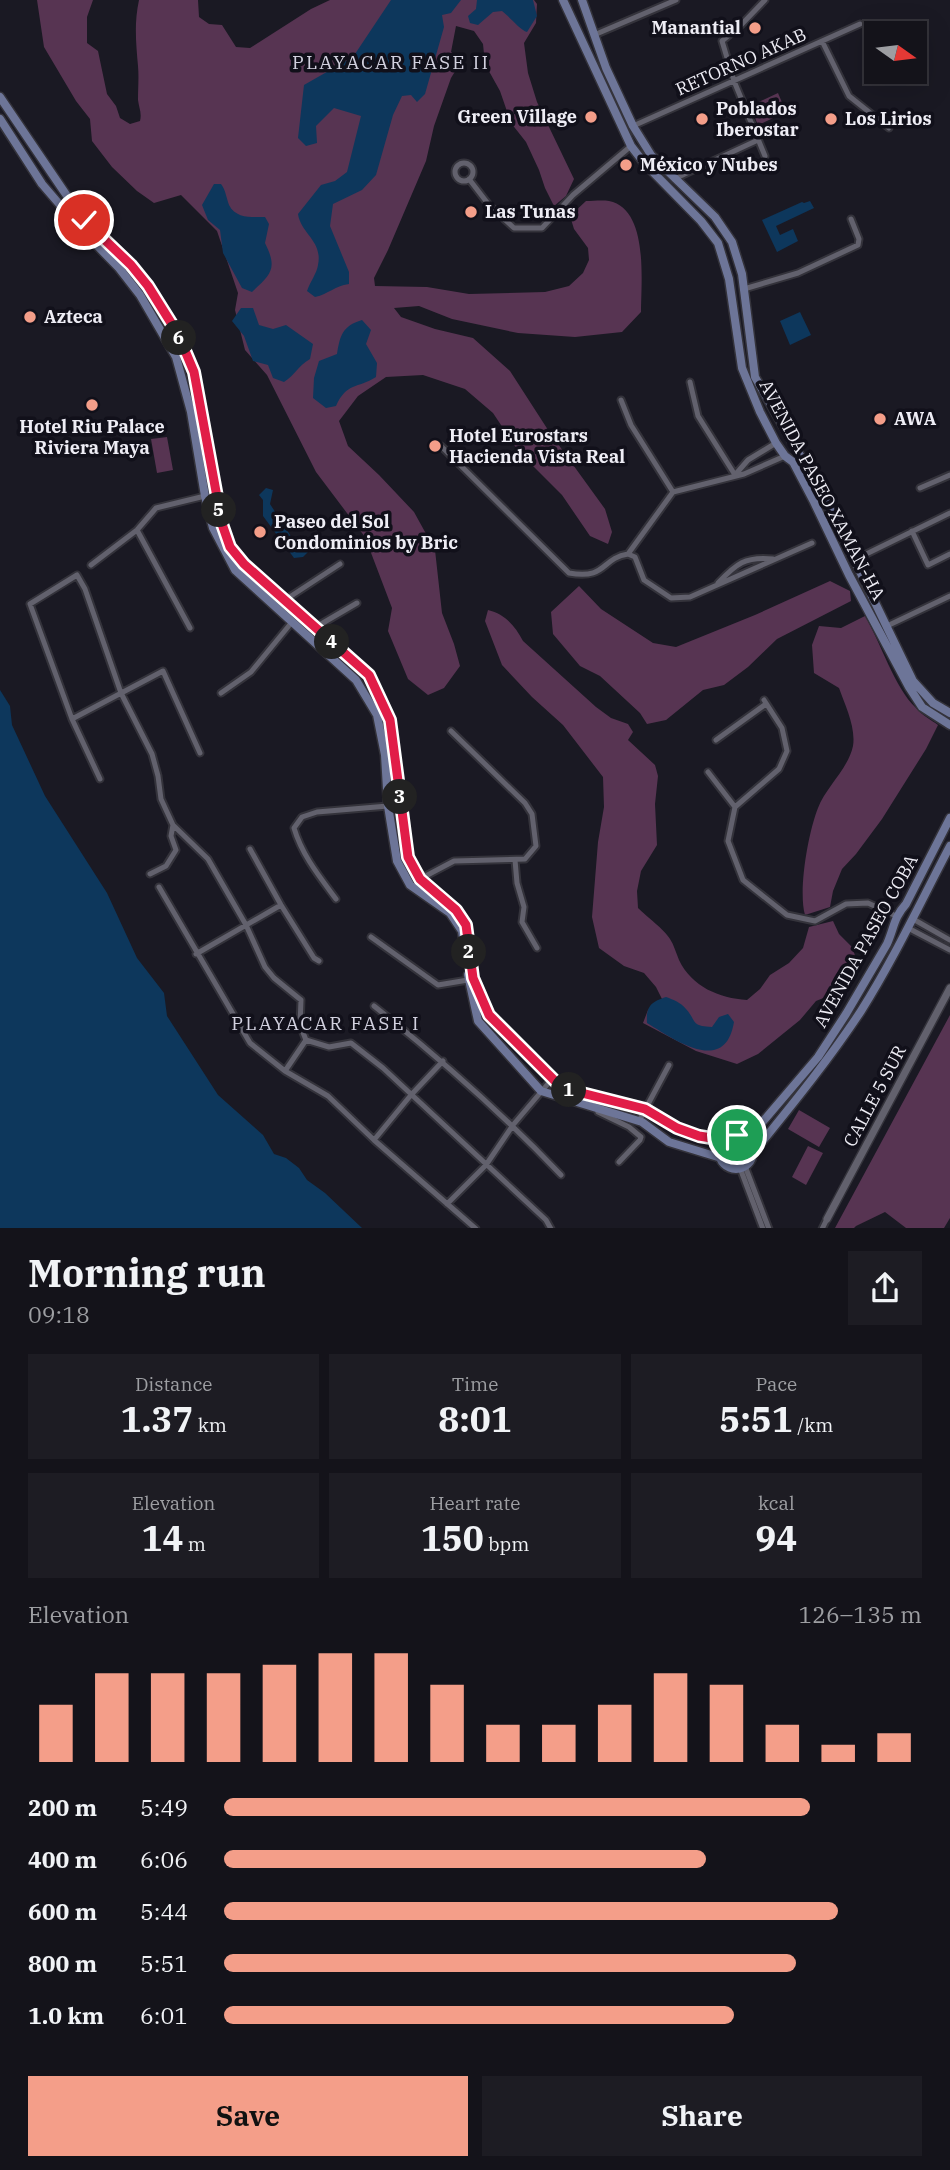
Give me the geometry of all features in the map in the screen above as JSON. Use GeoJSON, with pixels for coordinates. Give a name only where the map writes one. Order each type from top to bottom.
{"type":"FeatureCollection","features":[{"type":"Feature","properties":{"kind":"main road","name":"AVENIDA PASEO XAMAN-HA"},"geometry":{"type":"LineString","coordinates":[[563,0],[631,146],[718,243],[729,279],[741,368],[760,412],[776,443],[793,462],[909,687],[922,707],[950,724]]}},
{"type":"Feature","properties":{"kind":"main road","name":"AVENIDA PASEO XAMAN-HA"},"geometry":{"type":"LineString","coordinates":[[582,0],[594,36],[633,126],[651,155],[715,217],[732,242],[742,274],[755,377],[824,497],[913,681],[933,703],[950,713]]}},
{"type":"Feature","properties":{"kind":"main road"},"geometry":{"type":"LineString","coordinates":[[0,97],[84,220],[131,265],[148,286],[178,334],[194,372],[218,526],[230,547],[244,564],[369,675],[390,720],[408,857],[420,879],[456,910],[466,925],[473,978],[489,1015],[562,1088],[645,1109],[677,1128],[699,1136],[724,1140],[737,1135],[748,1139],[753,1153],[749,1163],[742,1167],[726,1165],[721,1158],[720,1148],[724,1140]]}},
{"type":"Feature","properties":{"kind":"main road"},"geometry":{"type":"LineString","coordinates":[[618,120],[628,115]]}},
{"type":"Feature","properties":{"kind":"main road"},"geometry":{"type":"LineString","coordinates":[[0,119],[42,184],[79,228],[120,268],[140,295],[176,357],[191,412],[205,496],[235,570],[356,680],[377,715],[385,755],[388,806],[397,861],[410,885],[450,913],[462,931],[468,980],[478,1021],[541,1091],[639,1121],[669,1142],[721,1158]]}},
{"type":"Feature","properties":{"kind":"main road"},"geometry":{"type":"LineString","coordinates":[[654,172],[660,164]]}},
{"type":"Feature","properties":{"kind":"main road"},"geometry":{"type":"LineString","coordinates":[[760,412],[770,407]]}},
{"type":"Feature","properties":{"kind":"main road"},"geometry":{"type":"LineString","coordinates":[[273,604],[282,598]]}},
{"type":"Feature","properties":{"kind":"main road"},"geometry":{"type":"LineString","coordinates":[[317,645],[325,636]]}},
{"type":"Feature","properties":{"kind":"main road"},"geometry":{"type":"LineString","coordinates":[[386,774],[397,772]]}},
{"type":"Feature","properties":{"kind":"main road","name":"AVENIDA PASEO COBA"},"geometry":{"type":"LineString","coordinates":[[748,1139],[818,1057],[846,1014],[887,944],[896,916],[906,904],[950,818]]}},
{"type":"Feature","properties":{"kind":"main road"},"geometry":{"type":"LineString","coordinates":[[392,831],[405,828]]}},
{"type":"Feature","properties":{"kind":"main road","name":"AVENIDA PASEO COBA"},"geometry":{"type":"LineString","coordinates":[[753,1153],[826,1063],[862,1009],[913,919],[950,846]]}},
{"type":"Feature","properties":{"kind":"main road"},"geometry":{"type":"LineString","coordinates":[[913,890],[923,895]]}},
{"type":"Feature","properties":{"kind":"main road"},"geometry":{"type":"LineString","coordinates":[[887,944],[896,949]]}},
{"type":"Feature","properties":{"kind":"street"},"geometry":{"type":"LineString","coordinates":[[594,36],[676,0]]}},
{"type":"Feature","properties":{"kind":"street"},"geometry":{"type":"LineString","coordinates":[[765,0],[743,24],[722,41],[734,81],[765,156]]}},
{"type":"Feature","properties":{"kind":"street","name":"RETORNO AKAB"},"geometry":{"type":"LineString","coordinates":[[633,126],[860,24]]}},
{"type":"Feature","properties":{"kind":"street"},"geometry":{"type":"LineString","coordinates":[[822,41],[849,96],[889,128]]}},
{"type":"Feature","properties":{"kind":"street"},"geometry":{"type":"LineString","coordinates":[[674,179],[758,140]]}},
{"type":"Feature","properties":{"kind":"street"},"geometry":{"type":"LineString","coordinates":[[469,179],[489,205],[514,228],[542,228],[573,195],[631,146]]}},
{"type":"Feature","properties":{"kind":"street"},"geometry":{"type":"LineString","coordinates":[[744,289],[798,273],[858,245],[859,239],[851,219]]}},
{"type":"Feature","properties":{"kind":"street"},"geometry":{"type":"LineString","coordinates":[[690,382],[698,416],[735,475]]}},
{"type":"Feature","properties":{"kind":"street"},"geometry":{"type":"LineString","coordinates":[[621,400],[631,425],[673,492]]}},
{"type":"Feature","properties":{"kind":"street"},"geometry":{"type":"LineString","coordinates":[[628,554],[673,492],[726,480],[735,475],[748,460],[776,443]]}},
{"type":"Feature","properties":{"kind":"street"},"geometry":{"type":"LineString","coordinates":[[441,446],[569,573],[584,576],[595,574],[621,555],[628,554],[635,557],[644,580],[671,598],[690,597],[812,543]]}},
{"type":"Feature","properties":{"kind":"street"},"geometry":{"type":"LineString","coordinates":[[735,475],[744,474],[785,456]]}},
{"type":"Feature","properties":{"kind":"street"},"geometry":{"type":"LineString","coordinates":[[920,488],[950,475]]}},
{"type":"Feature","properties":{"kind":"street"},"geometry":{"type":"LineString","coordinates":[[91,565],[137,530],[156,508],[205,496]]}},
{"type":"Feature","properties":{"kind":"street"},"geometry":{"type":"LineString","coordinates":[[854,560],[950,513]]}},
{"type":"Feature","properties":{"kind":"street"},"geometry":{"type":"LineString","coordinates":[[137,530],[190,628]]}},
{"type":"Feature","properties":{"kind":"street"},"geometry":{"type":"LineString","coordinates":[[912,531],[928,565],[950,554]]}},
{"type":"Feature","properties":{"kind":"street"},"geometry":{"type":"LineString","coordinates":[[715,585],[741,562],[775,559]]}},
{"type":"Feature","properties":{"kind":"street"},"geometry":{"type":"LineString","coordinates":[[282,598],[340,564]]}},
{"type":"Feature","properties":{"kind":"street"},"geometry":{"type":"LineString","coordinates":[[100,779],[72,719],[30,604],[77,575],[85,589],[121,693],[152,754],[161,799],[173,825],[208,859],[246,925],[265,967],[300,1000],[300,1025],[306,1040]]}},
{"type":"Feature","properties":{"kind":"street"},"geometry":{"type":"LineString","coordinates":[[887,626],[950,596]]}},
{"type":"Feature","properties":{"kind":"street"},"geometry":{"type":"LineString","coordinates":[[316,627],[357,603]]}},
{"type":"Feature","properties":{"kind":"street"},"geometry":{"type":"LineString","coordinates":[[221,693],[251,672],[292,622]]}},
{"type":"Feature","properties":{"kind":"street"},"geometry":{"type":"LineString","coordinates":[[72,719],[163,671],[200,753]]}},
{"type":"Feature","properties":{"kind":"street"},"geometry":{"type":"LineString","coordinates":[[716,740],[765,702],[782,728],[787,751],[779,769],[735,807],[728,841],[743,880],[787,915],[815,921],[846,904],[867,903],[896,916]]}},
{"type":"Feature","properties":{"kind":"street"},"geometry":{"type":"LineString","coordinates":[[420,879],[454,861],[525,859],[536,846],[532,814],[525,803],[451,731]]}},
{"type":"Feature","properties":{"kind":"street"},"geometry":{"type":"LineString","coordinates":[[708,772],[735,807]]}},
{"type":"Feature","properties":{"kind":"street"},"geometry":{"type":"LineString","coordinates":[[336,899],[299,844],[294,828],[302,817],[317,812],[388,806]]}},
{"type":"Feature","properties":{"kind":"street"},"geometry":{"type":"LineString","coordinates":[[150,874],[166,866],[176,850],[171,836],[173,825]]}},
{"type":"Feature","properties":{"kind":"street"},"geometry":{"type":"LineString","coordinates":[[250,849],[281,905],[314,958],[319,961]]}},
{"type":"Feature","properties":{"kind":"street"},"geometry":{"type":"LineString","coordinates":[[515,860],[516,883],[523,907],[522,922],[537,948]]}},
{"type":"Feature","properties":{"kind":"street"},"geometry":{"type":"LineString","coordinates":[[159,887],[250,1043],[285,1071],[328,1096],[374,1140],[476,1228]]}},
{"type":"Feature","properties":{"kind":"street"},"geometry":{"type":"LineString","coordinates":[[197,954],[281,905]]}},
{"type":"Feature","properties":{"kind":"street"},"geometry":{"type":"LineString","coordinates":[[913,919],[950,940]]}},
{"type":"Feature","properties":{"kind":"street"},"geometry":{"type":"LineString","coordinates":[[908,928],[950,950]]}},
{"type":"Feature","properties":{"kind":"street"},"geometry":{"type":"LineString","coordinates":[[371,937],[438,985],[468,980]]}},
{"type":"Feature","properties":{"kind":"street","name":"CALLE 5 SUR"},"geometry":{"type":"LineString","coordinates":[[827,1219],[950,988]]}},
{"type":"Feature","properties":{"kind":"street"},"geometry":{"type":"LineString","coordinates":[[374,1006],[443,1061],[513,1125],[561,1175]]}},
{"type":"Feature","properties":{"kind":"street"},"geometry":{"type":"LineString","coordinates":[[285,1071],[306,1040]]}},
{"type":"Feature","properties":{"kind":"street"},"geometry":{"type":"LineString","coordinates":[[306,1040],[329,1047],[351,1043],[383,1068],[546,1220],[551,1228]]}},
{"type":"Feature","properties":{"kind":"street"},"geometry":{"type":"LineString","coordinates":[[374,1140],[443,1061]]}},
{"type":"Feature","properties":{"kind":"street"},"geometry":{"type":"LineString","coordinates":[[639,1121],[669,1065]]}},
{"type":"Feature","properties":{"kind":"street"},"geometry":{"type":"LineString","coordinates":[[447,1204],[486,1165],[513,1125],[552,1079]]}},
{"type":"Feature","properties":{"kind":"street"},"geometry":{"type":"LineString","coordinates":[[583,1104],[629,1127],[640,1137],[619,1162]]}},
{"type":"Feature","properties":{"kind":"street"},"geometry":{"type":"LineString","coordinates":[[742,1167],[763,1228]]}},
{"type":"Feature","properties":{"kind":"street"},"geometry":{"type":"LineString","coordinates":[[742,1167],[769,1228]]}},
{"type":"Feature","properties":{"kind":"street"},"geometry":{"type":"LineString","coordinates":[[824,1228],[827,1219]]}},
{"type":"Feature","properties":{"kind":"shaded area"},"geometry":{"type":"Polygon","coordinates":[[[37,0],[93,0],[87,17],[87,43],[98,51],[107,94],[116,106],[120,118],[130,124],[140,121],[141,118],[136,33],[139,0],[198,0],[199,17],[209,24],[222,25],[236,47],[250,48],[330,0],[534,0],[537,4],[536,23],[524,43],[528,73],[537,102],[574,179],[566,196],[554,206],[526,142],[511,123],[500,91],[485,64],[483,44],[474,31],[456,26],[451,52],[462,60],[451,78],[434,126],[426,161],[374,278],[375,286],[427,287],[469,294],[545,292],[569,286],[583,273],[589,260],[588,248],[574,229],[570,216],[586,201],[609,201],[622,207],[637,232],[642,283],[641,312],[622,332],[575,337],[518,333],[452,319],[419,306],[394,308],[401,317],[473,338],[510,371],[550,433],[605,509],[612,532],[608,544],[590,536],[562,495],[519,452],[493,413],[465,389],[423,375],[386,377],[358,396],[339,421],[348,446],[414,512],[435,550],[442,613],[460,666],[444,688],[428,695],[408,679],[388,631],[392,608],[365,537],[316,472],[267,375],[245,350],[235,310],[238,293],[217,231],[181,195],[154,203],[112,167],[92,141],[90,119],[76,101],[44,47],[37,0]]]}},
{"type":"Feature","properties":{"kind":"shaded area"},"geometry":{"type":"Polygon","coordinates":[[[778,93],[786,112],[758,125],[750,106],[778,93]]]}},
{"type":"Feature","properties":{"kind":"shaded area"},"geometry":{"type":"Polygon","coordinates":[[[167,437],[173,470],[157,473],[151,439],[167,437]]]}},
{"type":"Feature","properties":{"kind":"shaded area"},"geometry":{"type":"Polygon","coordinates":[[[830,581],[850,591],[851,601],[777,639],[748,667],[724,685],[703,690],[666,720],[647,724],[640,713],[600,676],[580,666],[553,634],[551,612],[579,586],[601,609],[653,643],[676,647],[830,581]]]}},
{"type":"Feature","properties":{"kind":"shaded area"},"geometry":{"type":"Polygon","coordinates":[[[488,610],[509,621],[523,641],[596,707],[611,718],[628,724],[633,732],[628,740],[655,765],[658,776],[655,804],[657,845],[641,871],[637,891],[638,908],[668,935],[679,960],[691,977],[717,994],[747,1000],[760,989],[770,975],[789,963],[803,948],[809,927],[833,921],[839,934],[852,947],[858,964],[843,990],[816,1001],[800,1020],[758,1054],[737,1064],[696,1051],[643,1023],[648,1010],[662,999],[644,973],[624,966],[599,948],[592,917],[598,842],[604,807],[603,777],[563,725],[502,665],[485,621],[488,610]]]}},
{"type":"Feature","properties":{"kind":"shaded area"},"geometry":{"type":"Polygon","coordinates":[[[865,616],[901,689],[918,711],[938,725],[882,819],[842,869],[830,907],[805,915],[803,877],[814,819],[822,800],[847,762],[854,739],[839,688],[814,673],[812,645],[819,626],[841,628],[865,616]]]}},
{"type":"Feature","properties":{"kind":"shaded area"},"geometry":{"type":"Polygon","coordinates":[[[950,1015],[950,1218],[944,1228],[906,1228],[885,1212],[854,1228],[835,1228],[950,1015]]]}},
{"type":"Feature","properties":{"kind":"shaded area"},"geometry":{"type":"Polygon","coordinates":[[[799,1110],[830,1128],[819,1147],[788,1129],[799,1110]]]}},
{"type":"Feature","properties":{"kind":"shaded area"},"geometry":{"type":"Polygon","coordinates":[[[808,1146],[823,1153],[806,1185],[792,1177],[808,1146]]]}},
{"type":"Feature","properties":{"kind":"water"},"geometry":{"type":"Polygon","coordinates":[[[391,0],[461,0],[451,13],[442,15],[444,27],[425,94],[417,102],[411,95],[402,96],[393,115],[376,175],[362,190],[333,204],[330,226],[349,272],[349,284],[315,297],[307,291],[319,257],[315,244],[298,214],[321,185],[335,181],[347,172],[361,116],[334,108],[316,126],[317,143],[306,146],[298,138],[304,85],[353,57],[391,0]]]}},
{"type":"Feature","properties":{"kind":"water"},"geometry":{"type":"Polygon","coordinates":[[[477,0],[533,0],[537,16],[527,32],[502,11],[493,12],[478,25],[470,23],[468,16],[476,9],[477,0]]]}},
{"type":"Feature","properties":{"kind":"water"},"geometry":{"type":"Polygon","coordinates":[[[214,184],[221,184],[229,205],[236,213],[265,217],[269,224],[265,243],[272,265],[268,275],[252,292],[242,288],[223,253],[220,230],[208,220],[202,205],[214,184]]]}},
{"type":"Feature","properties":{"kind":"water"},"geometry":{"type":"Polygon","coordinates":[[[810,201],[814,208],[776,226],[780,235],[793,229],[798,241],[777,252],[762,220],[810,201]]]}},
{"type":"Feature","properties":{"kind":"water"},"geometry":{"type":"Polygon","coordinates":[[[241,308],[253,308],[259,325],[273,329],[286,325],[313,344],[310,359],[284,382],[273,378],[268,365],[253,361],[244,336],[232,321],[241,308]]]}},
{"type":"Feature","properties":{"kind":"water"},"geometry":{"type":"Polygon","coordinates":[[[800,312],[811,335],[790,345],[780,321],[800,312]]]}},
{"type":"Feature","properties":{"kind":"water"},"geometry":{"type":"Polygon","coordinates":[[[362,320],[371,330],[366,344],[377,363],[376,377],[348,389],[336,406],[326,408],[313,398],[314,378],[319,361],[337,354],[343,332],[350,325],[362,320]]]}},
{"type":"Feature","properties":{"kind":"water"},"geometry":{"type":"Polygon","coordinates":[[[266,488],[273,490],[270,504],[292,538],[305,540],[311,549],[303,557],[294,558],[263,516],[263,500],[259,495],[266,488]]]}},
{"type":"Feature","properties":{"kind":"water"},"geometry":{"type":"Polygon","coordinates":[[[0,690],[10,706],[12,725],[45,796],[107,893],[137,958],[164,993],[167,1016],[218,1095],[263,1135],[274,1154],[286,1158],[299,1168],[307,1180],[362,1228],[0,1228],[0,690]]]}},
{"type":"Feature","properties":{"kind":"water"},"geometry":{"type":"Polygon","coordinates":[[[666,997],[681,1005],[700,1025],[712,1027],[719,1017],[728,1014],[734,1022],[729,1038],[721,1047],[710,1051],[698,1049],[671,1038],[647,1023],[650,1006],[666,997]]]}},
{"type":"Feature","properties":{"kind":"place","name":"Manantial"},"geometry":{"type":"Point","coordinates":[755,28]}},
{"type":"Feature","properties":{"kind":"place","name":"Green Village"},"geometry":{"type":"Point","coordinates":[591,117]}},
{"type":"Feature","properties":{"kind":"place","name":"Poblados Iberostar"},"geometry":{"type":"Point","coordinates":[702,119]}},
{"type":"Feature","properties":{"kind":"place","name":"Los Lirios"},"geometry":{"type":"Point","coordinates":[831,119]}},
{"type":"Feature","properties":{"kind":"place","name":"México y Nubes"},"geometry":{"type":"Point","coordinates":[626,165]}},
{"type":"Feature","properties":{"kind":"place","name":"Las Tunas"},"geometry":{"type":"Point","coordinates":[471,212]}},
{"type":"Feature","properties":{"kind":"place","name":"Azteca"},"geometry":{"type":"Point","coordinates":[30,317]}},
{"type":"Feature","properties":{"kind":"place","name":"Hotel Riu Palace Riviera Maya"},"geometry":{"type":"Point","coordinates":[92,405]}},
{"type":"Feature","properties":{"kind":"place","name":"AWA"},"geometry":{"type":"Point","coordinates":[880,419]}},
{"type":"Feature","properties":{"kind":"place","name":"Hotel Eurostars Hacienda Vista Real"},"geometry":{"type":"Point","coordinates":[435,446]}},
{"type":"Feature","properties":{"kind":"place","name":"Paseo del Sol Condominios by Bric"},"geometry":{"type":"Point","coordinates":[260,532]}},
{"type":"Feature","properties":{"kind":"district","name":"PLAYACAR FASE II"},"geometry":{"type":"Point","coordinates":[391,62]}},
{"type":"Feature","properties":{"kind":"district","name":"PLAYACAR FASE I"},"geometry":{"type":"Point","coordinates":[326,1023]}},
{"type":"Feature","properties":{"kind":"route"},"geometry":{"type":"LineString","coordinates":[[84,220],[131,265],[148,286],[178,334],[194,372],[222,524],[230,547],[244,564],[369,675],[390,720],[408,857],[420,879],[456,910],[466,925],[473,978],[489,1015],[562,1088],[645,1109],[677,1128],[699,1136],[724,1140],[737,1135]]}}]}
